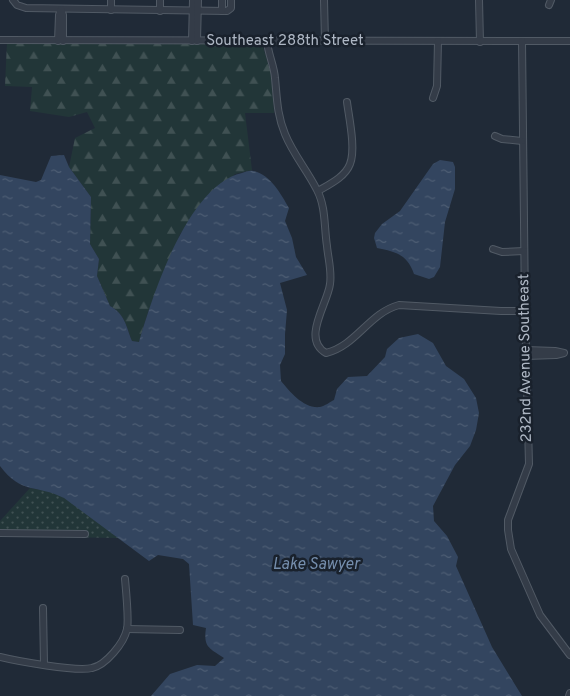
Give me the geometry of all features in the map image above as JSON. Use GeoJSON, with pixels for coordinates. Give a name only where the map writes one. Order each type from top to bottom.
{"type":"FeatureCollection","features":[{"type":"Feature","properties":{"kind":"street"},"geometry":{"type":"LineString","coordinates":[[61,0],[59,15],[61,40]]}},
{"type":"Feature","properties":{"kind":"street"},"geometry":{"type":"LineString","coordinates":[[111,0],[111,10]]}},
{"type":"Feature","properties":{"kind":"street"},"geometry":{"type":"LineString","coordinates":[[160,0],[160,10]]}},
{"type":"Feature","properties":{"kind":"street"},"geometry":{"type":"LineString","coordinates":[[193,0],[195,41]]}},
{"type":"Feature","properties":{"kind":"street"},"geometry":{"type":"LineString","coordinates":[[195,11],[198,0]]}},
{"type":"Feature","properties":{"kind":"street"},"geometry":{"type":"LineString","coordinates":[[222,0],[222,11]]}},
{"type":"Feature","properties":{"kind":"street"},"geometry":{"type":"LineString","coordinates":[[15,3],[22,8],[227,11],[230,9],[231,0]]}},
{"type":"Feature","properties":{"kind":"street"},"geometry":{"type":"LineString","coordinates":[[324,0],[324,41]]}},
{"type":"Feature","properties":{"kind":"street"},"geometry":{"type":"LineString","coordinates":[[479,0],[480,42]]}},
{"type":"Feature","properties":{"kind":"street","name":"Southeast 288th Street"},"geometry":{"type":"LineString","coordinates":[[0,40],[570,41]]}},
{"type":"Feature","properties":{"kind":"street"},"geometry":{"type":"LineString","coordinates":[[267,41],[268,53],[275,78],[280,123],[292,149],[318,191],[323,206],[330,276],[328,292],[320,311],[316,330],[316,345],[326,353],[333,352],[346,345],[373,319],[390,308],[399,305],[524,311]]}},
{"type":"Feature","properties":{"kind":"street"},"geometry":{"type":"LineString","coordinates":[[433,98],[437,86],[438,41]]}},
{"type":"Feature","properties":{"kind":"street","name":"232nd Avenue Southeast"},"geometry":{"type":"LineString","coordinates":[[522,41],[524,311],[529,464],[508,520],[511,549],[540,615],[570,655]]}},
{"type":"Feature","properties":{"kind":"street"},"geometry":{"type":"LineString","coordinates":[[318,191],[336,181],[350,164],[352,152],[347,102]]}},
{"type":"Feature","properties":{"kind":"street"},"geometry":{"type":"LineString","coordinates":[[495,136],[502,139],[522,141]]}},
{"type":"Feature","properties":{"kind":"street"},"geometry":{"type":"LineString","coordinates":[[493,249],[502,252],[524,252]]}},
{"type":"Feature","properties":{"kind":"street"},"geometry":{"type":"LineString","coordinates":[[526,353],[556,355],[567,353]]}},
{"type":"Feature","properties":{"kind":"street"},"geometry":{"type":"LineString","coordinates":[[0,533],[85,534]]}},
{"type":"Feature","properties":{"kind":"street"},"geometry":{"type":"LineString","coordinates":[[0,657],[84,669],[98,666],[111,656],[119,646],[127,629],[125,579]]}},
{"type":"Feature","properties":{"kind":"street"},"geometry":{"type":"LineString","coordinates":[[44,608],[44,664]]}},
{"type":"Feature","properties":{"kind":"street"},"geometry":{"type":"LineString","coordinates":[[127,629],[180,630]]}},
{"type":"Feature","properties":{"kind":"green space"},"geometry":{"type":"Polygon","coordinates":[[[7,42],[262,44],[271,73],[274,113],[245,113],[252,170],[235,174],[180,234],[148,312],[139,342],[132,341],[119,312],[110,306],[97,276],[99,259],[90,244],[91,197],[69,167],[75,138],[95,128],[87,112],[69,117],[30,111],[32,87],[5,86],[7,42]]]}},
{"type":"Feature","properties":{"kind":"green space"},"geometry":{"type":"Polygon","coordinates":[[[30,488],[49,491],[64,498],[95,519],[118,538],[0,536],[0,521],[30,488]]]}},
{"type":"Feature","properties":{"kind":"water","name":"Lake Sawyer"},"geometry":{"type":"Polygon","coordinates":[[[64,155],[69,167],[91,197],[90,244],[99,259],[97,276],[110,306],[119,313],[132,341],[139,342],[153,297],[189,219],[205,198],[223,182],[242,173],[252,171],[270,180],[289,208],[285,221],[292,238],[296,257],[307,275],[280,283],[287,310],[285,354],[280,365],[281,381],[293,395],[308,405],[314,407],[324,406],[334,400],[337,389],[348,377],[367,376],[385,357],[387,349],[399,338],[418,334],[433,343],[446,366],[464,379],[476,398],[479,413],[476,430],[470,446],[455,465],[433,506],[434,521],[447,536],[458,557],[456,566],[492,647],[522,696],[151,696],[170,674],[197,665],[215,666],[224,658],[207,644],[206,628],[193,625],[189,564],[183,559],[158,555],[149,561],[64,498],[30,488],[15,481],[0,466],[0,175],[36,182],[41,180],[51,156],[64,155]]]}},
{"type":"Feature","properties":{"kind":"water"},"geometry":{"type":"Polygon","coordinates":[[[440,160],[453,162],[455,167],[455,189],[445,222],[440,267],[434,277],[429,279],[414,274],[408,262],[400,255],[377,248],[374,238],[375,233],[382,224],[400,211],[433,164],[440,160]]]}}]}
